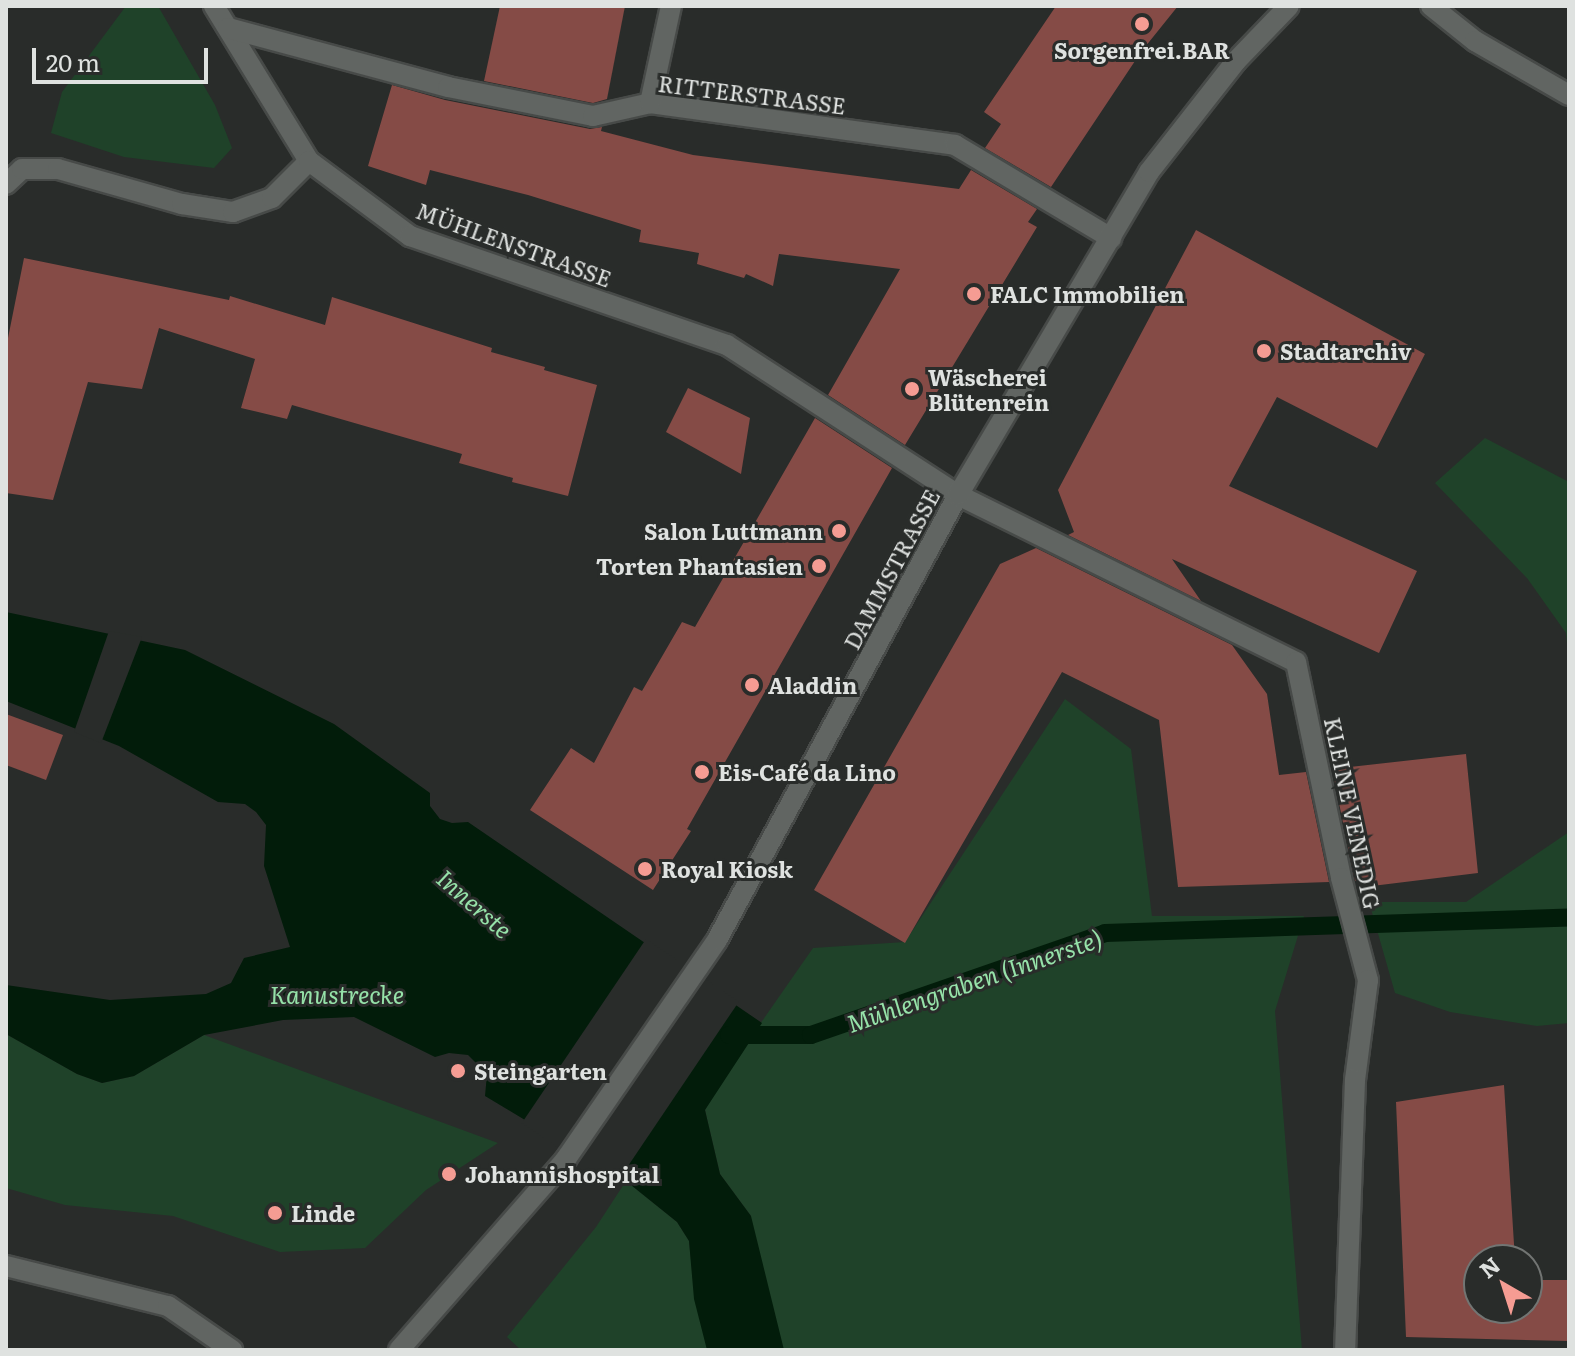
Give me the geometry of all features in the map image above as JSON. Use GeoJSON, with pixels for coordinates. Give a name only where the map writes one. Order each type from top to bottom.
{"type":"FeatureCollection","features":[{"type":"Feature","properties":{"kind":"street"},"geometry":{"type":"LineString","coordinates":[[6,184],[22,169],[58,169],[182,204],[233,212],[272,198],[309,161],[214,6]]}},
{"type":"Feature","properties":{"kind":"street"},"geometry":{"type":"LineString","coordinates":[[650,103],[671,6]]}},
{"type":"Feature","properties":{"kind":"street","name":"DAMMSTRASSE"},"geometry":{"type":"LineString","coordinates":[[399,1350],[566,1159],[717,940],[958,495],[1149,172],[1236,61],[1289,6]]}},
{"type":"Feature","properties":{"kind":"street"},"geometry":{"type":"LineString","coordinates":[[1431,6],[1475,41],[1569,95]]}},
{"type":"Feature","properties":{"kind":"street","name":"RITTERSTRASSE"},"geometry":{"type":"LineString","coordinates":[[228,28],[448,87],[593,116],[650,103],[955,145],[1111,238]]}},
{"type":"Feature","properties":{"kind":"street","name":"MÜHLENSTRASSE"},"geometry":{"type":"LineString","coordinates":[[309,161],[410,236],[727,345],[958,495]]}},
{"type":"Feature","properties":{"kind":"street","name":"KLEINE VENEDIG"},"geometry":{"type":"LineString","coordinates":[[958,495],[1296,662],[1341,878],[1368,980],[1355,1080],[1345,1350]]}},
{"type":"Feature","properties":{"kind":"street"},"geometry":{"type":"LineString","coordinates":[[6,1266],[168,1306],[232,1350]]}},
{"type":"Feature","properties":{"kind":"shaded area"},"geometry":{"type":"Polygon","coordinates":[[[126,6],[158,6],[215,105],[232,148],[214,168],[124,157],[51,133],[62,92],[126,6]]]}},
{"type":"Feature","properties":{"kind":"shaded area"},"geometry":{"type":"Polygon","coordinates":[[[1485,438],[1569,482],[1569,665],[1566,633],[1527,578],[1435,483],[1485,438]]]}},
{"type":"Feature","properties":{"kind":"shaded area"},"geometry":{"type":"Polygon","coordinates":[[[1065,699],[1131,749],[1152,916],[1304,916],[1275,1011],[1302,1350],[521,1350],[507,1337],[596,1227],[626,1181],[677,1222],[689,1241],[695,1299],[751,1216],[720,1174],[705,1110],[721,1080],[813,948],[905,942],[1065,699]]]}},
{"type":"Feature","properties":{"kind":"shaded area"},"geometry":{"type":"Polygon","coordinates":[[[1569,832],[1569,1023],[1537,1026],[1450,1012],[1395,993],[1369,902],[1466,902],[1569,832]]]}},
{"type":"Feature","properties":{"kind":"shaded area"},"geometry":{"type":"Polygon","coordinates":[[[6,1034],[77,1074],[102,1083],[134,1076],[204,1035],[498,1143],[426,1190],[365,1248],[280,1252],[173,1216],[65,1205],[6,1188],[6,1034]]]}},
{"type":"Feature","properties":{"kind":"water"},"geometry":{"type":"Polygon","coordinates":[[[6,612],[185,650],[334,724],[430,793],[430,806],[440,819],[452,823],[468,822],[762,1023],[705,1110],[720,1174],[751,1216],[784,1350],[707,1350],[694,1299],[689,1241],[677,1222],[626,1181],[485,1096],[487,1074],[468,1055],[449,1053],[435,1057],[354,1017],[283,1020],[204,1035],[134,1076],[102,1083],[77,1074],[6,1034],[6,985],[110,1000],[206,994],[231,983],[244,958],[290,947],[264,866],[266,825],[256,812],[245,804],[218,802],[119,746],[6,701],[6,612]]]}},
{"type":"Feature","properties":{"kind":"pier"},"geometry":{"type":"Polygon","coordinates":[[[109,631],[142,637],[101,743],[74,732],[109,631]]]}},
{"type":"Feature","properties":{"kind":"pier"},"geometry":{"type":"Polygon","coordinates":[[[646,939],[739,1002],[615,1186],[522,1123],[646,939]]]}},
{"type":"Feature","properties":{"kind":"building"},"geometry":{"type":"Polygon","coordinates":[[[500,6],[625,6],[607,99],[593,103],[484,81],[500,6]]]}},
{"type":"Feature","properties":{"kind":"building"},"geometry":{"type":"Polygon","coordinates":[[[1056,6],[1178,6],[1141,52],[1051,187],[985,148],[1001,124],[984,112],[1056,6]]]}},
{"type":"Feature","properties":{"kind":"building"},"geometry":{"type":"Polygon","coordinates":[[[392,85],[445,100],[590,129],[602,127],[601,131],[693,155],[959,189],[971,170],[1037,209],[1028,222],[1037,227],[905,445],[828,395],[900,269],[779,254],[773,286],[746,274],[744,278],[697,264],[699,253],[639,242],[641,230],[528,195],[430,170],[426,185],[368,166],[392,85]]]}},
{"type":"Feature","properties":{"kind":"building"},"geometry":{"type":"Polygon","coordinates":[[[1196,230],[1425,354],[1377,448],[1277,397],[1229,486],[1417,571],[1379,653],[1172,559],[1201,601],[1068,535],[1074,532],[1058,490],[1196,230]]]}},
{"type":"Feature","properties":{"kind":"building"},"geometry":{"type":"Polygon","coordinates":[[[24,258],[229,300],[230,296],[325,325],[332,297],[492,348],[491,352],[545,367],[544,370],[597,385],[568,496],[512,482],[513,478],[459,463],[462,454],[292,405],[287,419],[241,408],[255,359],[159,328],[142,389],[88,382],[53,500],[6,493],[6,348],[24,258]]]}},
{"type":"Feature","properties":{"kind":"building"},"geometry":{"type":"Polygon","coordinates":[[[688,388],[750,418],[741,474],[666,432],[688,388]]]}},
{"type":"Feature","properties":{"kind":"building"},"geometry":{"type":"Polygon","coordinates":[[[815,418],[892,468],[687,829],[691,831],[653,890],[530,810],[571,748],[594,763],[634,687],[642,691],[682,622],[695,627],[815,418]]]}},
{"type":"Feature","properties":{"kind":"building"},"geometry":{"type":"Polygon","coordinates":[[[1036,548],[1232,645],[1267,694],[1279,775],[1306,772],[1329,882],[1178,887],[1159,720],[1062,672],[905,943],[814,890],[1000,564],[1036,548]]]}},
{"type":"Feature","properties":{"kind":"building"},"geometry":{"type":"Polygon","coordinates":[[[6,714],[63,735],[46,780],[6,765],[6,714]]]}},
{"type":"Feature","properties":{"kind":"building"},"geometry":{"type":"Polygon","coordinates":[[[1466,754],[1478,873],[1364,887],[1363,881],[1355,881],[1332,769],[1466,754]]]}},
{"type":"Feature","properties":{"kind":"building"},"geometry":{"type":"Polygon","coordinates":[[[1504,1085],[1514,1244],[1463,1244],[1463,1324],[1543,1324],[1543,1280],[1569,1280],[1569,1341],[1406,1337],[1396,1102],[1504,1085]]]}},
{"type":"Feature","properties":{"kind":"waterway","name":"Mühlengraben (Innerste)"},"geometry":{"type":"LineString","coordinates":[[729,1035],[811,1035],[1105,933],[1569,918]]}},
{"type":"Feature","properties":{"kind":"place","name":"Sorgenfrei.BAR"},"geometry":{"type":"Point","coordinates":[1142,24]}},
{"type":"Feature","properties":{"kind":"place","name":"FALC Immobilien"},"geometry":{"type":"Point","coordinates":[974,294]}},
{"type":"Feature","properties":{"kind":"place","name":"Stadtarchiv"},"geometry":{"type":"Point","coordinates":[1264,351]}},
{"type":"Feature","properties":{"kind":"place","name":"Wäscherei Blütenrein"},"geometry":{"type":"Point","coordinates":[912,389]}},
{"type":"Feature","properties":{"kind":"place","name":"Salon Luttmann"},"geometry":{"type":"Point","coordinates":[839,531]}},
{"type":"Feature","properties":{"kind":"place","name":"Torten Phantasien"},"geometry":{"type":"Point","coordinates":[819,566]}},
{"type":"Feature","properties":{"kind":"place","name":"Aladdin"},"geometry":{"type":"Point","coordinates":[752,685]}},
{"type":"Feature","properties":{"kind":"place","name":"Eis-Café da Lino"},"geometry":{"type":"Point","coordinates":[702,772]}},
{"type":"Feature","properties":{"kind":"place","name":"Royal Kiosk"},"geometry":{"type":"Point","coordinates":[645,869]}},
{"type":"Feature","properties":{"kind":"place","name":"Steingarten"},"geometry":{"type":"Point","coordinates":[458,1071]}},
{"type":"Feature","properties":{"kind":"place","name":"Johannishospital"},"geometry":{"type":"Point","coordinates":[449,1174]}},
{"type":"Feature","properties":{"kind":"place","name":"Linde"},"geometry":{"type":"Point","coordinates":[275,1213]}},
{"type":"Feature","properties":{"kind":"water label","name":"Innerste"},"geometry":{"type":"Point","coordinates":[475,903]}},
{"type":"Feature","properties":{"kind":"water label","name":"Kanustrecke"},"geometry":{"type":"Point","coordinates":[337,994]}}]}
